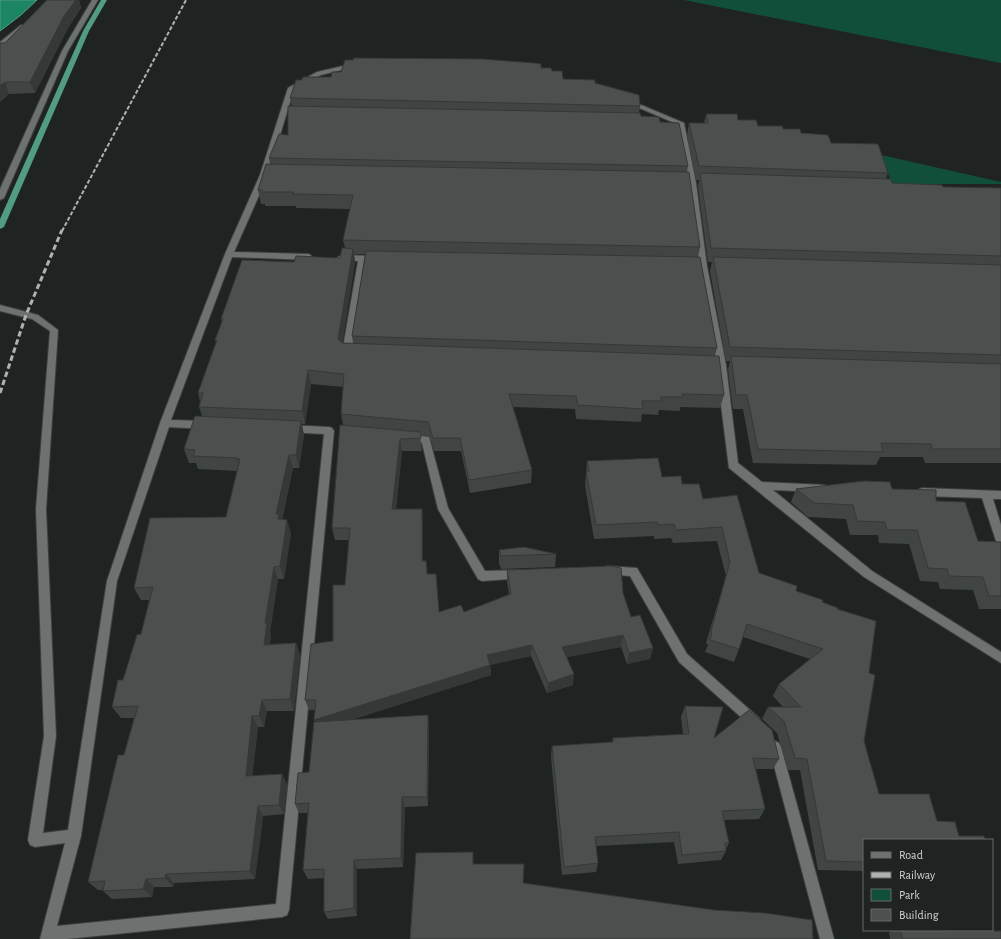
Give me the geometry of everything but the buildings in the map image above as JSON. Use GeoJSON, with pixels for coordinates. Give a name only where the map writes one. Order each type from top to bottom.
{"type":"FeatureCollection","features":[{"type":"Feature","properties":{"kind":"street"},"geometry":{"type":"LineString","coordinates":[[0,198],[65,50],[95,0]]}},
{"type":"Feature","properties":{"kind":"street"},"geometry":{"type":"LineString","coordinates":[[0,45],[29,22]]}},
{"type":"Feature","properties":{"kind":"street"},"geometry":{"type":"LineString","coordinates":[[329,430],[282,910],[48,936],[74,836],[112,581],[165,423],[229,254],[268,175],[287,115],[291,88],[319,73],[361,64],[369,64]]}},
{"type":"Feature","properties":{"kind":"street"},"geometry":{"type":"LineString","coordinates":[[617,97],[680,123]]}},
{"type":"Feature","properties":{"kind":"street"},"geometry":{"type":"LineString","coordinates":[[656,123],[680,123]]}},
{"type":"Feature","properties":{"kind":"street"},"geometry":{"type":"LineString","coordinates":[[680,123],[692,183],[703,266],[721,365],[733,465],[868,574],[1001,658]]}},
{"type":"Feature","properties":{"kind":"street"},"geometry":{"type":"LineString","coordinates":[[229,254],[315,258]]}},
{"type":"Feature","properties":{"kind":"street"},"geometry":{"type":"LineString","coordinates":[[331,258],[386,260]]}},
{"type":"Feature","properties":{"kind":"street"},"geometry":{"type":"LineString","coordinates":[[362,259],[347,353],[363,354]]}},
{"type":"Feature","properties":{"kind":"street"},"geometry":{"type":"LineString","coordinates":[[0,308],[35,317],[54,330],[41,509],[50,736],[35,840],[74,836]]}},
{"type":"Feature","properties":{"kind":"street"},"geometry":{"type":"LineString","coordinates":[[165,423],[220,426]]}},
{"type":"Feature","properties":{"kind":"street"},"geometry":{"type":"LineString","coordinates":[[274,428],[344,432]]}},
{"type":"Feature","properties":{"kind":"street"},"geometry":{"type":"LineString","coordinates":[[396,437],[426,440],[443,509],[482,576],[528,575]]}},
{"type":"Feature","properties":{"kind":"street"},"geometry":{"type":"LineString","coordinates":[[760,486],[830,488]]}},
{"type":"Feature","properties":{"kind":"street"},"geometry":{"type":"LineString","coordinates":[[916,492],[1001,495]]}},
{"type":"Feature","properties":{"kind":"street"},"geometry":{"type":"LineString","coordinates":[[986,494],[1001,540]]}},
{"type":"Feature","properties":{"kind":"street"},"geometry":{"type":"LineString","coordinates":[[596,572],[633,571],[683,658],[769,734],[827,939]]}},
{"type":"Feature","properties":{"kind":"green space"},"geometry":{"type":"Polygon","coordinates":[[[684,0],[1001,0],[1001,63],[684,0]]]}},
{"type":"Feature","properties":{"kind":"green space"},"geometry":{"type":"Polygon","coordinates":[[[881,155],[1001,182],[1001,184],[892,184],[881,155]]]}},
{"type":"Feature","properties":{"kind":"shaded area"},"geometry":{"type":"Polygon","coordinates":[[[0,0],[37,0],[21,15],[0,31],[0,0]]]}},
{"type":"Feature","properties":{"kind":"waterway"},"geometry":{"type":"LineString","coordinates":[[0,227],[86,31],[104,0]]}},
{"type":"Feature","properties":{"kind":"railway"},"geometry":{"type":"LineString","coordinates":[[62,231],[186,0]]}},
{"type":"Feature","properties":{"kind":"railway"},"geometry":{"type":"LineString","coordinates":[[0,393],[26,315],[62,230]]}}]}
